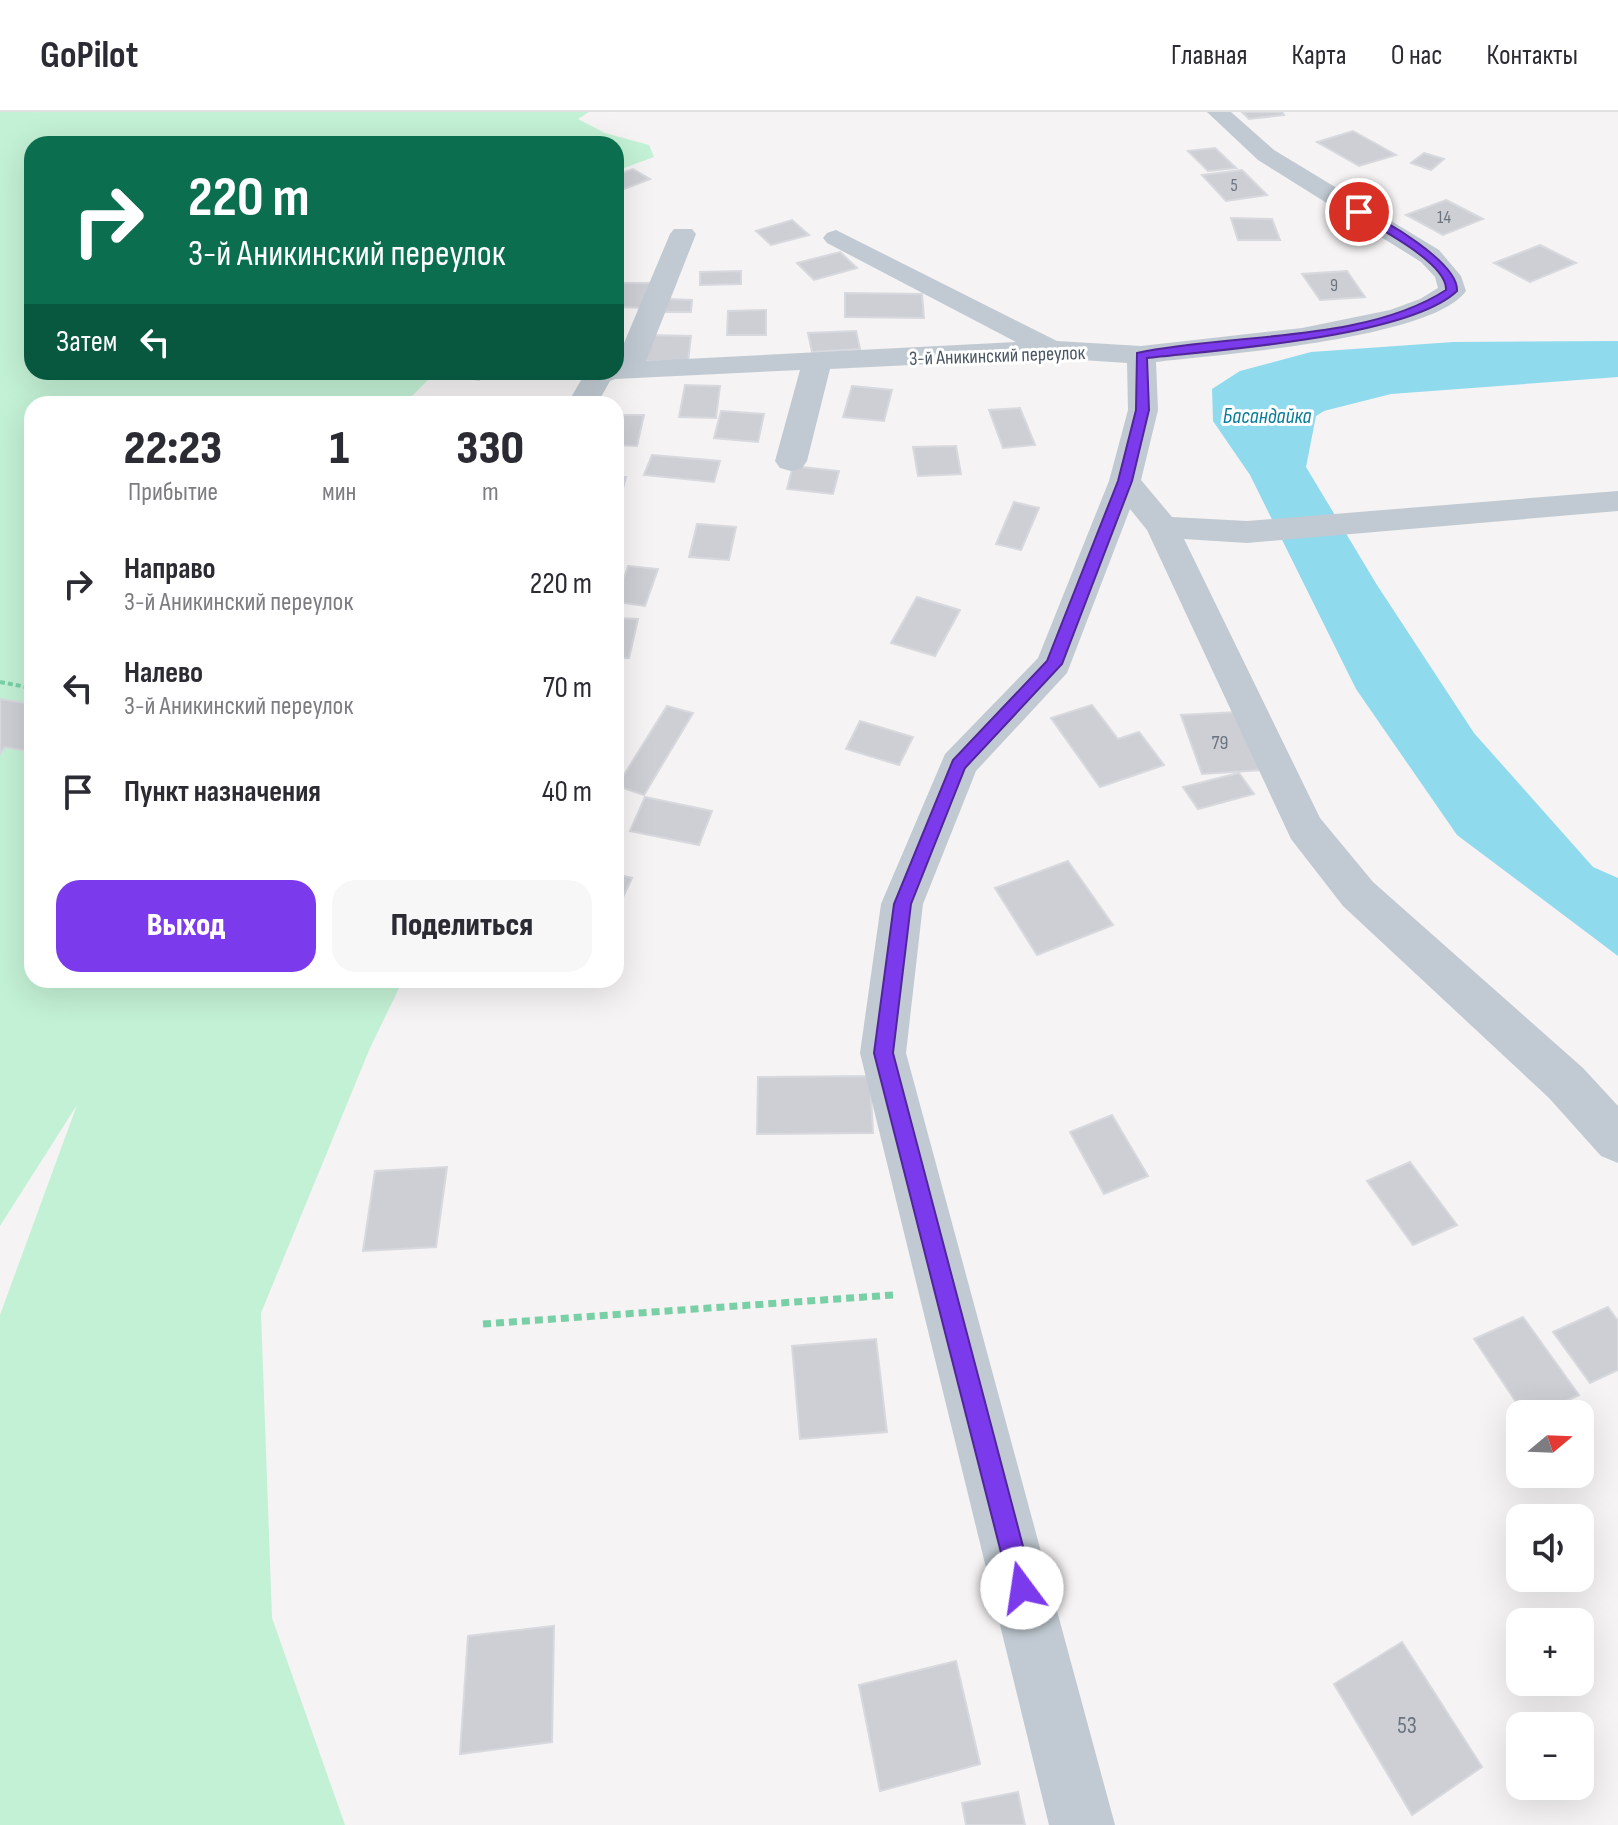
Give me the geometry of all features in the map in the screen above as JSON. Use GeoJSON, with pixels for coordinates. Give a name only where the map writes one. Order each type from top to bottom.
{"type":"FeatureCollection","features":[{"type":"Feature","properties":{"kind":"street","name":"3-й Аникинский переулок"},"geometry":{"type":"LineString","coordinates":[[624,370],[1052,349],[1141,355],[1302,336],[1397,317],[1430,305],[1452,291],[1447,275],[1430,256],[1266,155],[1218,112]]}},
{"type":"Feature","properties":{"kind":"street"},"geometry":{"type":"LineString","coordinates":[[624,357],[683,234]]}},
{"type":"Feature","properties":{"kind":"street"},"geometry":{"type":"LineString","coordinates":[[836,238],[1052,349]]}},
{"type":"Feature","properties":{"kind":"street"},"geometry":{"type":"LineString","coordinates":[[1082,1825],[947,1291],[883,1053],[902,904],[959,764],[1054,664],[1125,481],[1143,410],[1141,355]]}},
{"type":"Feature","properties":{"kind":"street"},"geometry":{"type":"LineString","coordinates":[[791,461],[817,362]]}},
{"type":"Feature","properties":{"kind":"street"},"geometry":{"type":"LineString","coordinates":[[1125,481],[1162,527],[1305,828],[1358,894],[1566,1083],[1618,1140]]}},
{"type":"Feature","properties":{"kind":"street"},"geometry":{"type":"LineString","coordinates":[[1162,527],[1247,532],[1618,501]]}},
{"type":"Feature","properties":{"kind":"path"},"geometry":{"type":"LineString","coordinates":[[0,682],[24,686]]}},
{"type":"Feature","properties":{"kind":"path"},"geometry":{"type":"LineString","coordinates":[[483,1324],[947,1291]]}},
{"type":"Feature","properties":{"kind":"green space"},"geometry":{"type":"Polygon","coordinates":[[[0,112],[589,112],[578,119],[616,136],[24,136],[24,380],[428,380],[412,396],[24,396],[24,988],[399,988],[370,1048],[261,1313],[272,1618],[345,1825],[0,1825],[0,1315],[77,1105],[0,1226],[0,112]]]}},
{"type":"Feature","properties":{"kind":"green space"},"geometry":{"type":"Polygon","coordinates":[[[624,138],[649,145],[654,157],[624,168],[624,138]]]}},
{"type":"Feature","properties":{"kind":"water","name":"Басандайка"},"geometry":{"type":"Polygon","coordinates":[[[1618,341],[1618,364],[1459,365],[1365,385],[1316,416],[1306,467],[1377,585],[1474,733],[1593,867],[1618,878],[1618,956],[1457,835],[1356,689],[1250,475],[1213,421],[1212,389],[1240,371],[1311,352],[1453,342],[1618,341]]]}},
{"type":"Feature","properties":{"kind":"building"},"geometry":{"type":"Polygon","coordinates":[[[1242,112],[1282,112],[1284,115],[1249,119],[1242,112]]]}},
{"type":"Feature","properties":{"kind":"building"},"geometry":{"type":"Polygon","coordinates":[[[1353,131],[1396,155],[1359,166],[1317,142],[1353,131]]]}},
{"type":"Feature","properties":{"kind":"building"},"geometry":{"type":"Polygon","coordinates":[[[1215,148],[1236,168],[1208,171],[1188,151],[1215,148]]]}},
{"type":"Feature","properties":{"kind":"building"},"geometry":{"type":"Polygon","coordinates":[[[1424,153],[1444,159],[1431,170],[1411,163],[1424,153]]]}},
{"type":"Feature","properties":{"kind":"building"},"geometry":{"type":"Polygon","coordinates":[[[633,169],[650,179],[624,189],[624,172],[633,169]]]}},
{"type":"Feature","properties":{"kind":"building"},"geometry":{"type":"Polygon","coordinates":[[[1242,170],[1267,195],[1226,201],[1202,175],[1242,170]]]}},
{"type":"Feature","properties":{"kind":"building"},"geometry":{"type":"Polygon","coordinates":[[[1446,200],[1483,219],[1443,235],[1406,215],[1446,200]]]}},
{"type":"Feature","properties":{"kind":"building"},"geometry":{"type":"Polygon","coordinates":[[[1231,218],[1272,219],[1280,240],[1238,240],[1231,218]]]}},
{"type":"Feature","properties":{"kind":"building"},"geometry":{"type":"Polygon","coordinates":[[[792,220],[809,235],[771,245],[756,231],[792,220]]]}},
{"type":"Feature","properties":{"kind":"building"},"geometry":{"type":"Polygon","coordinates":[[[1540,245],[1576,263],[1530,282],[1494,263],[1540,245]]]}},
{"type":"Feature","properties":{"kind":"building"},"geometry":{"type":"Polygon","coordinates":[[[840,252],[857,268],[814,280],[797,263],[840,252]]]}},
{"type":"Feature","properties":{"kind":"building"},"geometry":{"type":"Polygon","coordinates":[[[741,271],[741,284],[700,285],[700,272],[741,271]]]}},
{"type":"Feature","properties":{"kind":"building"},"geometry":{"type":"Polygon","coordinates":[[[1347,271],[1365,297],[1320,300],[1302,274],[1347,271]]]}},
{"type":"Feature","properties":{"kind":"building"},"geometry":{"type":"Polygon","coordinates":[[[624,283],[653,283],[649,308],[624,307],[624,283]]]}},
{"type":"Feature","properties":{"kind":"building"},"geometry":{"type":"Polygon","coordinates":[[[845,293],[922,294],[924,318],[845,317],[845,293]]]}},
{"type":"Feature","properties":{"kind":"building"},"geometry":{"type":"Polygon","coordinates":[[[667,299],[692,300],[691,312],[665,312],[667,299]]]}},
{"type":"Feature","properties":{"kind":"building"},"geometry":{"type":"Polygon","coordinates":[[[766,310],[766,335],[727,335],[728,311],[766,310]]]}},
{"type":"Feature","properties":{"kind":"building"},"geometry":{"type":"Polygon","coordinates":[[[856,331],[860,349],[812,352],[808,333],[856,331]]]}},
{"type":"Feature","properties":{"kind":"building"},"geometry":{"type":"Polygon","coordinates":[[[649,335],[691,336],[688,362],[645,361],[649,335]]]}},
{"type":"Feature","properties":{"kind":"building"},"geometry":{"type":"Polygon","coordinates":[[[685,385],[720,386],[716,418],[679,417],[685,385]]]}},
{"type":"Feature","properties":{"kind":"building"},"geometry":{"type":"Polygon","coordinates":[[[852,386],[892,390],[884,421],[843,417],[852,386]]]}},
{"type":"Feature","properties":{"kind":"building"},"geometry":{"type":"Polygon","coordinates":[[[1020,408],[1035,445],[1003,448],[989,410],[1020,408]]]}},
{"type":"Feature","properties":{"kind":"building"},"geometry":{"type":"Polygon","coordinates":[[[721,411],[764,414],[758,442],[714,438],[721,411]]]}},
{"type":"Feature","properties":{"kind":"building"},"geometry":{"type":"Polygon","coordinates":[[[624,415],[644,415],[637,446],[624,445],[624,415]]]}},
{"type":"Feature","properties":{"kind":"building"},"geometry":{"type":"Polygon","coordinates":[[[956,446],[961,474],[918,476],[913,447],[956,446]]]}},
{"type":"Feature","properties":{"kind":"building"},"geometry":{"type":"Polygon","coordinates":[[[652,455],[720,461],[714,482],[644,475],[652,455]]]}},
{"type":"Feature","properties":{"kind":"building"},"geometry":{"type":"Polygon","coordinates":[[[793,466],[839,471],[833,494],[787,489],[793,466]]]}},
{"type":"Feature","properties":{"kind":"building"},"geometry":{"type":"Polygon","coordinates":[[[1014,502],[1039,508],[1021,550],[996,544],[1014,502]]]}},
{"type":"Feature","properties":{"kind":"building"},"geometry":{"type":"Polygon","coordinates":[[[697,524],[736,527],[729,560],[689,557],[697,524]]]}},
{"type":"Feature","properties":{"kind":"building"},"geometry":{"type":"Polygon","coordinates":[[[628,566],[658,569],[645,606],[624,603],[624,578],[628,566]]]}},
{"type":"Feature","properties":{"kind":"building"},"geometry":{"type":"Polygon","coordinates":[[[917,597],[960,610],[935,656],[891,643],[917,597]]]}},
{"type":"Feature","properties":{"kind":"building"},"geometry":{"type":"Polygon","coordinates":[[[624,618],[638,619],[629,658],[624,658],[624,618]]]}},
{"type":"Feature","properties":{"kind":"building"},"geometry":{"type":"Polygon","coordinates":[[[0,699],[24,703],[24,751],[5,747],[0,754],[0,699]]]}},
{"type":"Feature","properties":{"kind":"building"},"geometry":{"type":"Polygon","coordinates":[[[1092,705],[1118,739],[1139,732],[1164,765],[1100,787],[1051,718],[1092,705]]]}},
{"type":"Feature","properties":{"kind":"building"},"geometry":{"type":"Polygon","coordinates":[[[667,706],[693,713],[644,795],[624,788],[624,775],[667,706]]]}},
{"type":"Feature","properties":{"kind":"building"},"geometry":{"type":"Polygon","coordinates":[[[1238,712],[1261,770],[1202,774],[1181,715],[1238,712]]]}},
{"type":"Feature","properties":{"kind":"building"},"geometry":{"type":"Polygon","coordinates":[[[860,721],[913,737],[899,765],[846,749],[860,721]]]}},
{"type":"Feature","properties":{"kind":"building"},"geometry":{"type":"Polygon","coordinates":[[[1239,773],[1254,794],[1198,809],[1183,787],[1239,773]]]}},
{"type":"Feature","properties":{"kind":"building"},"geometry":{"type":"Polygon","coordinates":[[[645,797],[712,811],[699,845],[630,831],[645,797]]]}},
{"type":"Feature","properties":{"kind":"building"},"geometry":{"type":"Polygon","coordinates":[[[1068,861],[1113,925],[1037,955],[995,888],[1068,861]]]}},
{"type":"Feature","properties":{"kind":"building"},"geometry":{"type":"Polygon","coordinates":[[[624,876],[632,878],[624,895],[624,876]]]}},
{"type":"Feature","properties":{"kind":"building"},"geometry":{"type":"Polygon","coordinates":[[[870,1076],[873,1133],[757,1134],[758,1077],[870,1076]]]}},
{"type":"Feature","properties":{"kind":"building"},"geometry":{"type":"Polygon","coordinates":[[[1112,1115],[1148,1176],[1104,1194],[1070,1132],[1112,1115]]]}},
{"type":"Feature","properties":{"kind":"building"},"geometry":{"type":"Polygon","coordinates":[[[1410,1162],[1457,1225],[1413,1245],[1367,1181],[1410,1162]]]}},
{"type":"Feature","properties":{"kind":"building"},"geometry":{"type":"Polygon","coordinates":[[[447,1167],[436,1247],[363,1251],[375,1171],[447,1167]]]}},
{"type":"Feature","properties":{"kind":"building"},"geometry":{"type":"Polygon","coordinates":[[[1608,1307],[1618,1321],[1618,1370],[1590,1383],[1553,1332],[1608,1307]]]}},
{"type":"Feature","properties":{"kind":"building"},"geometry":{"type":"Polygon","coordinates":[[[1523,1317],[1579,1395],[1568,1400],[1515,1400],[1474,1339],[1523,1317]]]}},
{"type":"Feature","properties":{"kind":"building"},"geometry":{"type":"Polygon","coordinates":[[[876,1339],[887,1432],[800,1439],[792,1346],[876,1339]]]}},
{"type":"Feature","properties":{"kind":"building"},"geometry":{"type":"Polygon","coordinates":[[[554,1626],[552,1742],[460,1754],[468,1636],[554,1626]]]}},
{"type":"Feature","properties":{"kind":"building"},"geometry":{"type":"Polygon","coordinates":[[[1402,1642],[1482,1767],[1412,1815],[1334,1684],[1402,1642]]]}},
{"type":"Feature","properties":{"kind":"building"},"geometry":{"type":"Polygon","coordinates":[[[956,1661],[980,1764],[880,1791],[859,1685],[956,1661]]]}},
{"type":"Feature","properties":{"kind":"building"},"geometry":{"type":"Polygon","coordinates":[[[1018,1792],[1025,1825],[966,1825],[962,1803],[1018,1792]]]}},
{"type":"Feature","properties":{"kind":"waterway","name":"Басандайка"},"geometry":{"type":"LineString","coordinates":[[1300,398],[1390,375],[1618,359]]}},
{"type":"Feature","properties":{"kind":"route"},"geometry":{"type":"LineString","coordinates":[[1022,1588],[883,1053],[902,904],[959,764],[1054,664],[1125,481],[1143,410],[1141,355],[1302,336],[1397,317],[1430,305],[1452,291],[1447,275],[1430,256],[1359,212]]}}]}
